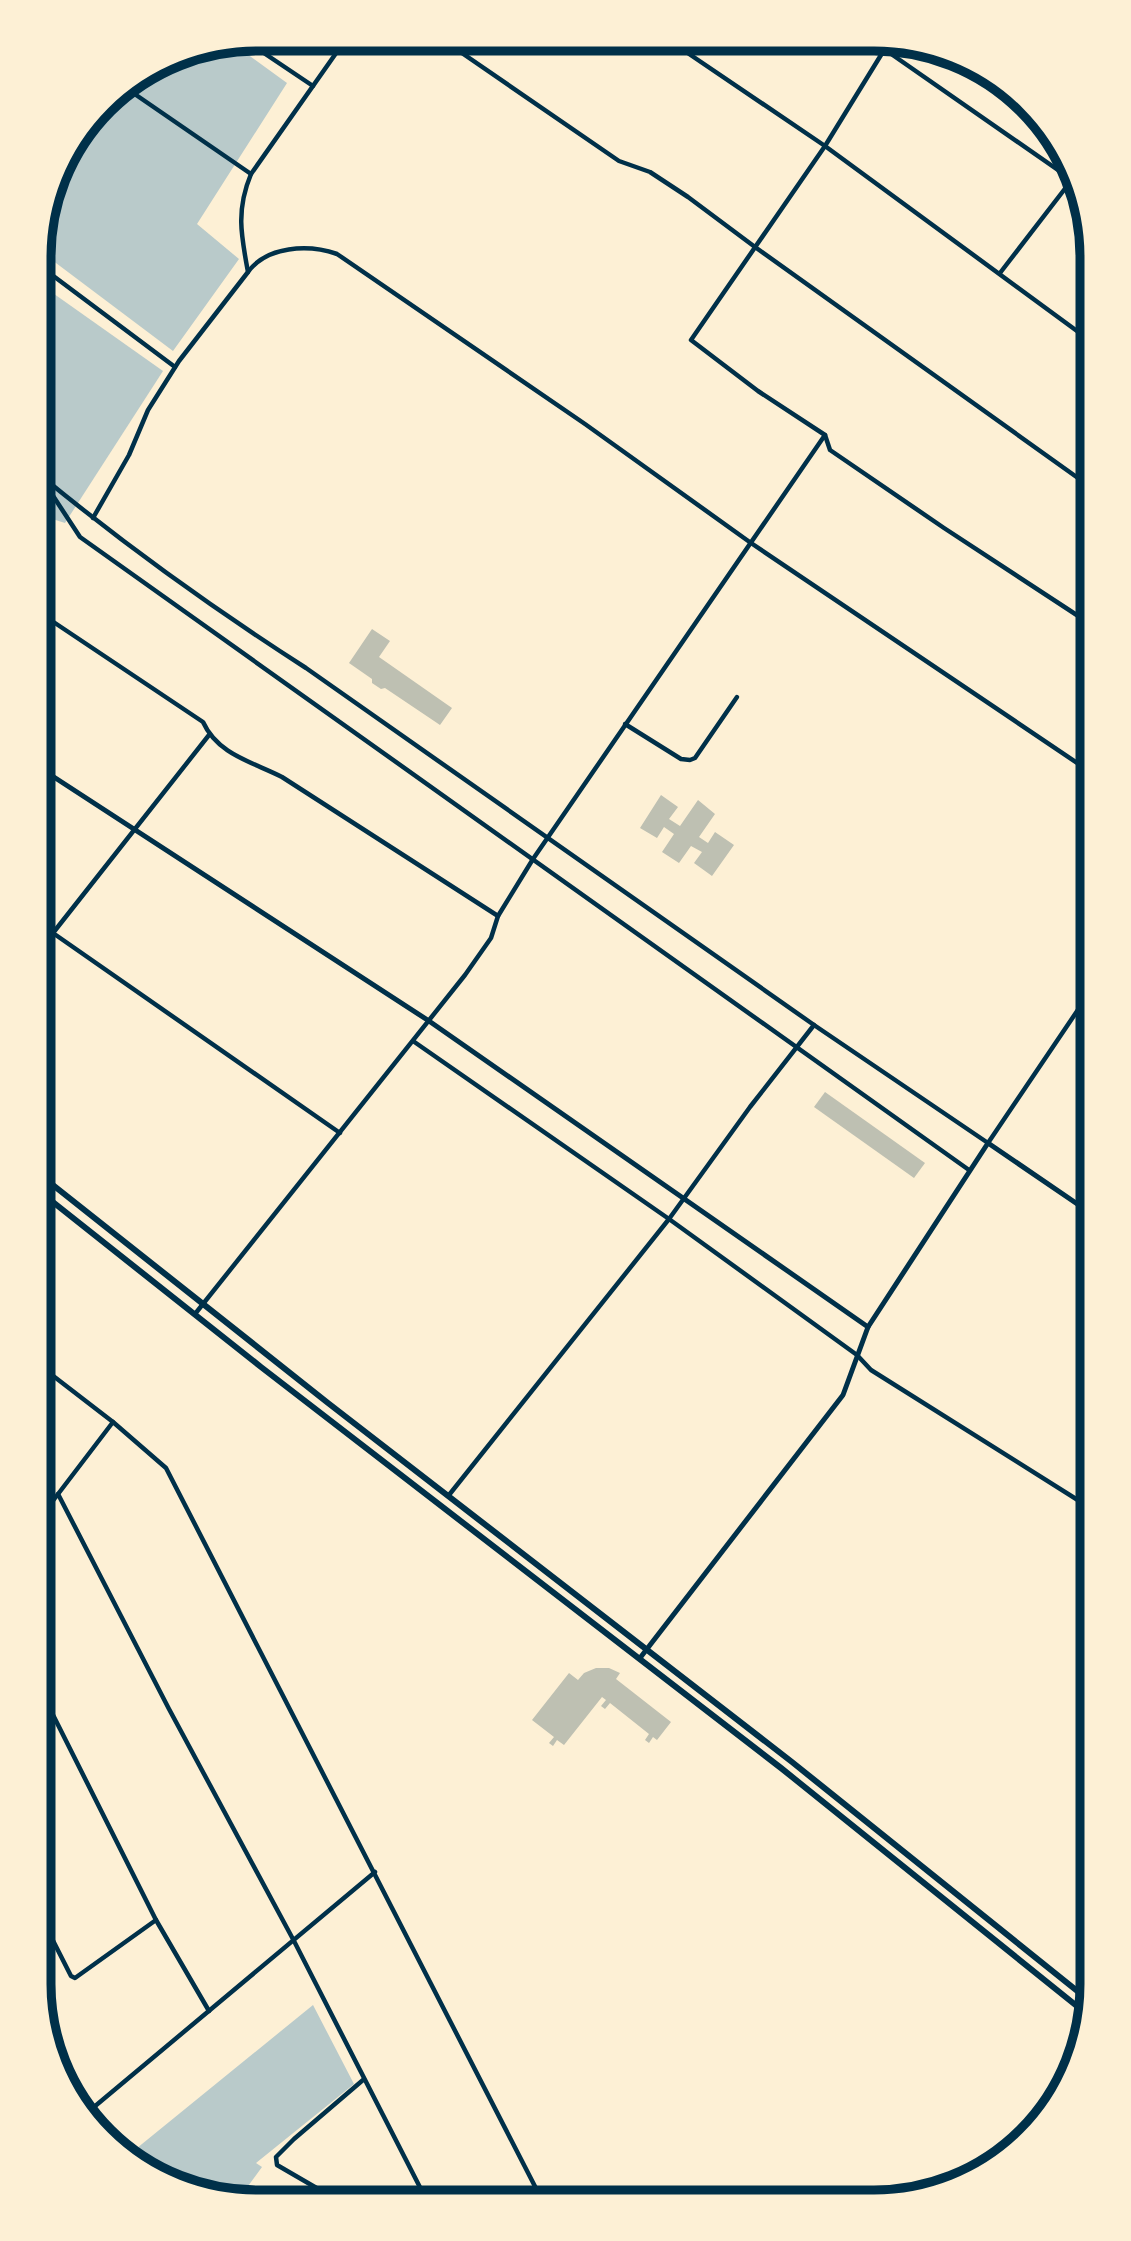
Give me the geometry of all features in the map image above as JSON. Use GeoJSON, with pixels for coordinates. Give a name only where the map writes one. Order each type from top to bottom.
{"type":"FeatureCollection","features":[{"type":"Feature","properties":{"kind":"main road"},"geometry":{"type":"LineString","coordinates":[[51,1184],[202,1305],[799,1768],[1080,1993]]}},
{"type":"Feature","properties":{"kind":"main road"},"geometry":{"type":"LineString","coordinates":[[51,1200],[781,1768],[1079,2007]]}},
{"type":"Feature","properties":{"kind":"street"},"geometry":{"type":"LineString","coordinates":[[261,51],[313,86]]}},
{"type":"Feature","properties":{"kind":"street"},"geometry":{"type":"LineString","coordinates":[[248,272],[240,219],[243,192],[251,174],[338,51]]}},
{"type":"Feature","properties":{"kind":"street"},"geometry":{"type":"LineString","coordinates":[[459,51],[619,161],[650,172],[688,197],[1080,479]]}},
{"type":"Feature","properties":{"kind":"street"},"geometry":{"type":"LineString","coordinates":[[685,51],[825,146],[1080,332]]}},
{"type":"Feature","properties":{"kind":"street"},"geometry":{"type":"LineString","coordinates":[[882,52],[825,146],[691,340],[758,391],[825,435],[830,450],[1080,617]]}},
{"type":"Feature","properties":{"kind":"street"},"geometry":{"type":"LineString","coordinates":[[888,52],[1061,171]]}},
{"type":"Feature","properties":{"kind":"street"},"geometry":{"type":"LineString","coordinates":[[133,93],[251,174]]}},
{"type":"Feature","properties":{"kind":"street"},"geometry":{"type":"LineString","coordinates":[[1000,273],[1067,186]]}},
{"type":"Feature","properties":{"kind":"street"},"geometry":{"type":"LineString","coordinates":[[93,518],[129,455],[148,410],[175,368],[248,272],[261,257],[277,251],[324,249],[337,254],[585,424],[751,543],[1080,764]]}},
{"type":"Feature","properties":{"kind":"street"},"geometry":{"type":"LineString","coordinates":[[51,273],[175,368]]}},
{"type":"Feature","properties":{"kind":"street"},"geometry":{"type":"LineString","coordinates":[[195,1314],[429,1021],[491,938],[498,916],[533,859],[825,435]]}},
{"type":"Feature","properties":{"kind":"street"},"geometry":{"type":"LineString","coordinates":[[51,485],[241,627],[317,676],[814,1025],[1080,1206]]}},
{"type":"Feature","properties":{"kind":"street"},"geometry":{"type":"LineString","coordinates":[[51,493],[80,537],[969,1170]]}},
{"type":"Feature","properties":{"kind":"street"},"geometry":{"type":"LineString","coordinates":[[51,620],[203,722],[209,735],[233,754],[282,777],[498,916]]}},
{"type":"Feature","properties":{"kind":"street"},"geometry":{"type":"LineString","coordinates":[[625,724],[681,759],[690,761],[695,758],[737,697]]}},
{"type":"Feature","properties":{"kind":"street"},"geometry":{"type":"LineString","coordinates":[[209,735],[53,933],[340,1133]]}},
{"type":"Feature","properties":{"kind":"street"},"geometry":{"type":"LineString","coordinates":[[51,775],[429,1021],[868,1327]]}},
{"type":"Feature","properties":{"kind":"street"},"geometry":{"type":"LineString","coordinates":[[640,1658],[843,1395],[868,1327],[969,1170],[1080,1007]]}},
{"type":"Feature","properties":{"kind":"street"},"geometry":{"type":"LineString","coordinates":[[449,1495],[669,1219],[750,1107],[814,1025]]}},
{"type":"Feature","properties":{"kind":"street"},"geometry":{"type":"LineString","coordinates":[[413,1041],[669,1219],[857,1355],[870,1370],[1080,1502]]}},
{"type":"Feature","properties":{"kind":"street"},"geometry":{"type":"LineString","coordinates":[[51,1374],[113,1422],[166,1468],[536,2190]]}},
{"type":"Feature","properties":{"kind":"street"},"geometry":{"type":"LineString","coordinates":[[51,1504],[113,1422]]}},
{"type":"Feature","properties":{"kind":"street"},"geometry":{"type":"LineString","coordinates":[[58,1494],[169,1709],[294,1941],[421,2190]]}},
{"type":"Feature","properties":{"kind":"street"},"geometry":{"type":"LineString","coordinates":[[51,1713],[156,1920],[209,2011]]}},
{"type":"Feature","properties":{"kind":"street"},"geometry":{"type":"LineString","coordinates":[[93,2109],[375,1872]]}},
{"type":"Feature","properties":{"kind":"street"},"geometry":{"type":"LineString","coordinates":[[51,1938],[71,1976],[75,1978],[156,1920]]}},
{"type":"Feature","properties":{"kind":"street"},"geometry":{"type":"LineString","coordinates":[[321,2190],[277,2165],[276,2157],[293,2139],[363,2080]]}},
{"type":"Feature","properties":{"kind":"shaded area"},"geometry":{"type":"Polygon","coordinates":[[[243,51],[287,83],[197,224],[239,259],[173,351],[51,259],[58,203],[66,178],[85,142],[121,102],[142,85],[178,66],[216,55],[243,51]]]}},
{"type":"Feature","properties":{"kind":"shaded area"},"geometry":{"type":"Polygon","coordinates":[[[51,292],[163,371],[65,523],[51,519],[51,292]]]}},
{"type":"Feature","properties":{"kind":"shaded area"},"geometry":{"type":"Polygon","coordinates":[[[313,2005],[354,2084],[256,2163],[262,2167],[246,2189],[203,2183],[178,2175],[135,2150],[313,2005]]]}},
{"type":"Feature","properties":{"kind":"building"},"geometry":{"type":"Polygon","coordinates":[[[372,629],[390,641],[379,657],[452,708],[440,725],[385,688],[381,689],[372,683],[372,679],[349,663],[372,629]]]}},
{"type":"Feature","properties":{"kind":"building"},"geometry":{"type":"Polygon","coordinates":[[[661,795],[678,807],[669,819],[680,826],[698,800],[715,814],[699,837],[708,843],[715,832],[734,845],[712,876],[694,863],[702,852],[691,846],[679,863],[662,852],[674,834],[664,827],[657,838],[640,828],[661,795]]]}},
{"type":"Feature","properties":{"kind":"building"},"geometry":{"type":"Polygon","coordinates":[[[825,1092],[925,1163],[914,1178],[814,1107],[825,1092]]]}},
{"type":"Feature","properties":{"kind":"building"},"geometry":{"type":"Polygon","coordinates":[[[596,1668],[609,1668],[620,1673],[616,1679],[671,1722],[657,1740],[653,1737],[649,1743],[645,1740],[649,1734],[610,1703],[605,1709],[601,1706],[606,1700],[602,1697],[564,1745],[557,1740],[553,1746],[549,1743],[554,1737],[532,1720],[569,1673],[578,1680],[584,1673],[596,1668]]]}}]}
